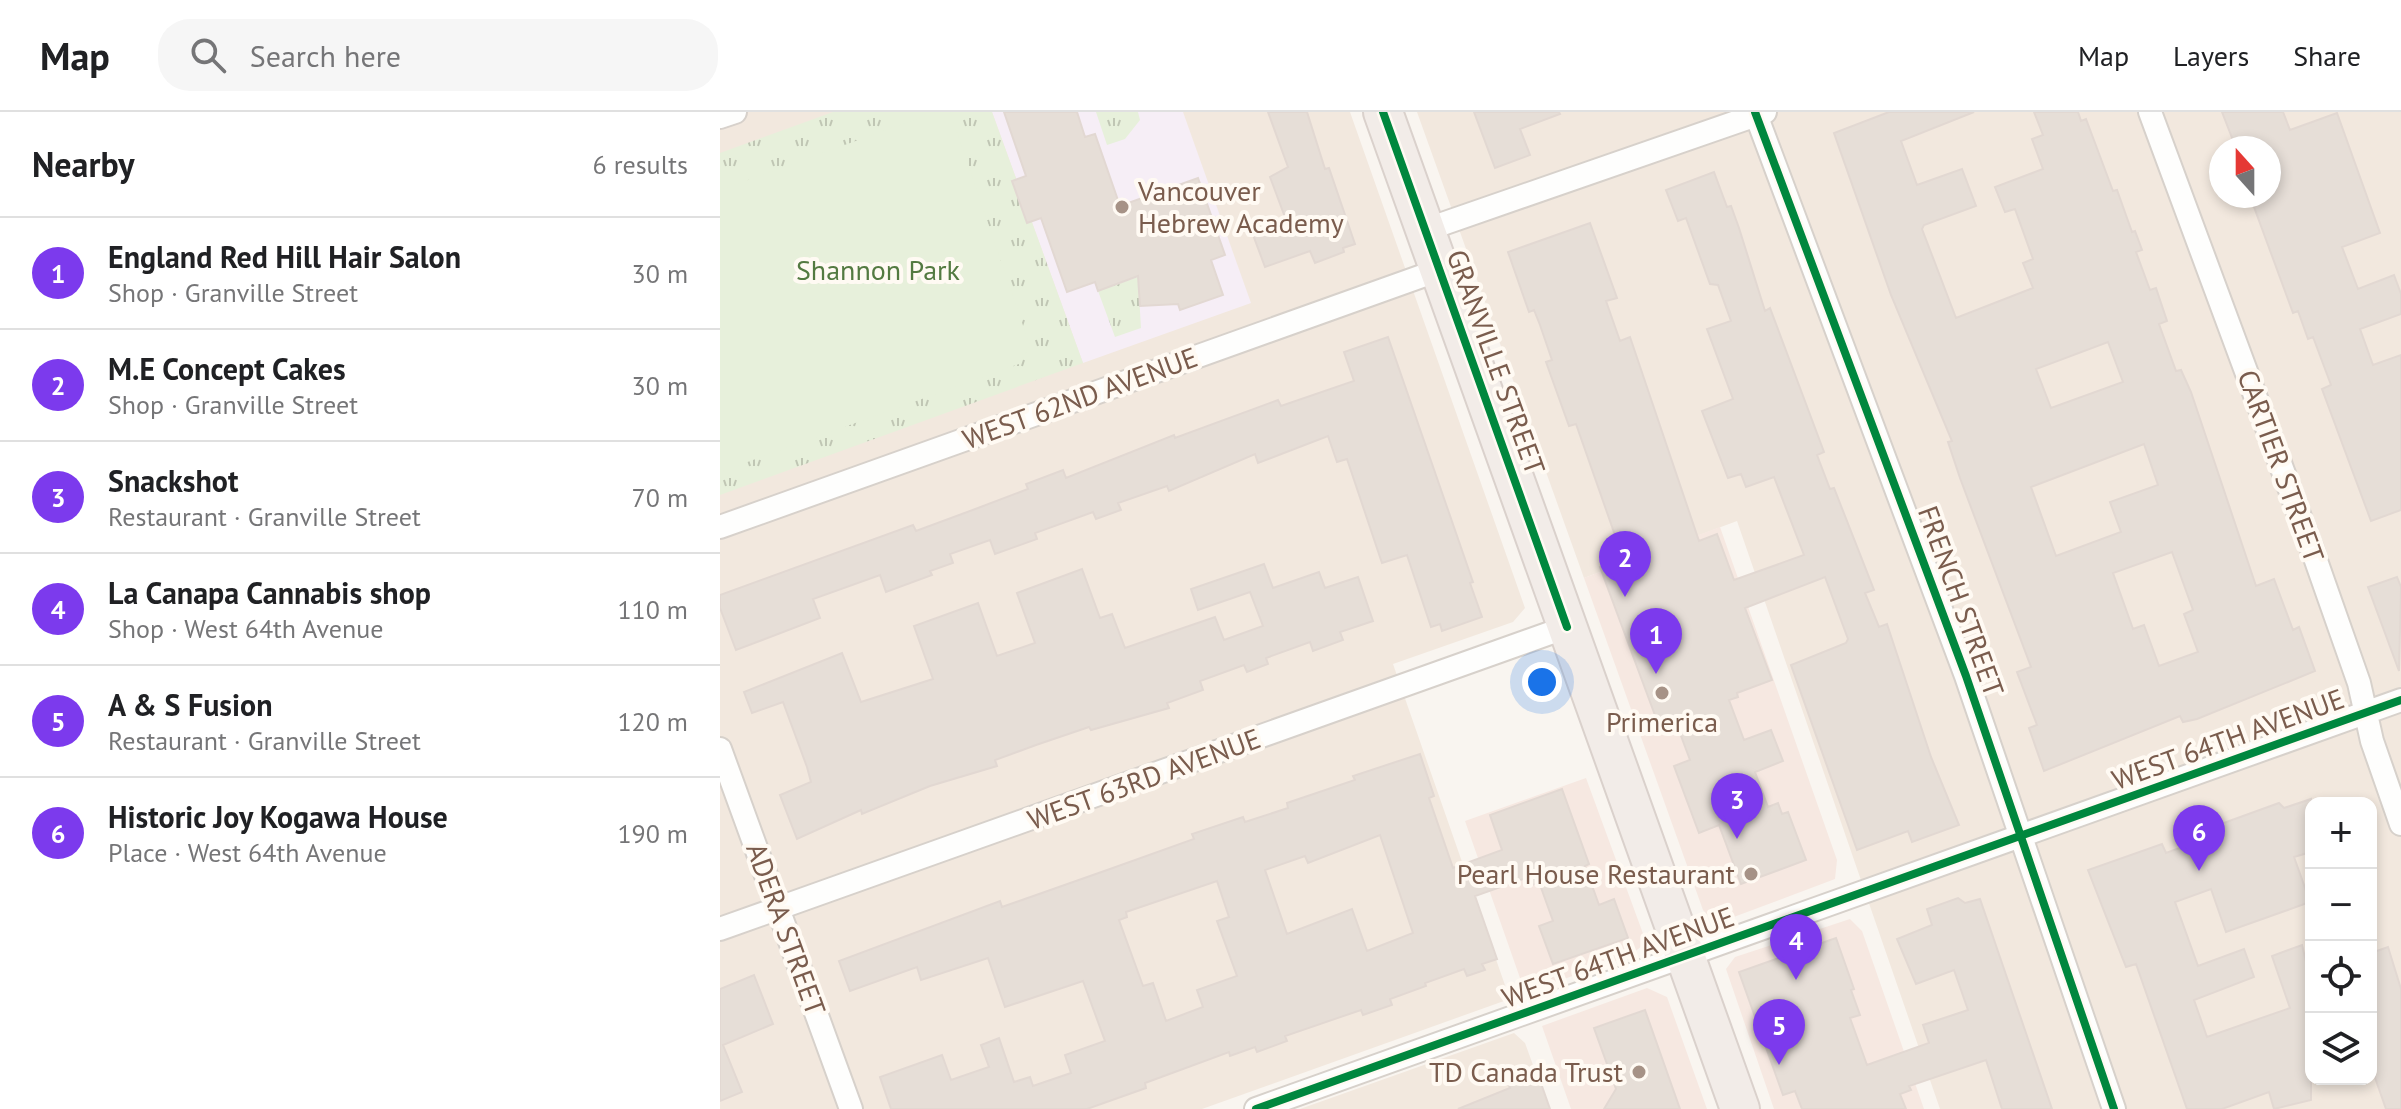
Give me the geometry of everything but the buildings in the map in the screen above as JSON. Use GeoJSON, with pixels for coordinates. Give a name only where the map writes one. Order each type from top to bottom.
{"type":"FeatureCollection","features":[{"type":"Feature","properties":{"kind":"highway","name":"GRANVILLE STREET"},"geometry":{"type":"LineString","coordinates":[[1383,112],[1740,1109]]}},
{"type":"Feature","properties":{"kind":"street"},"geometry":{"type":"LineString","coordinates":[[720,117],[735,112]]}},
{"type":"Feature","properties":{"kind":"street","name":"CARTIER STREET"},"geometry":{"type":"LineString","coordinates":[[2150,112],[2313,552],[2401,824]]}},
{"type":"Feature","properties":{"kind":"street"},"geometry":{"type":"LineString","coordinates":[[1425,230],[1759,113]]}},
{"type":"Feature","properties":{"kind":"street","name":"FRENCH STREET"},"geometry":{"type":"LineString","coordinates":[[1759,113],[1966,676],[2114,1109]]}},
{"type":"Feature","properties":{"kind":"street","name":"WEST 62ND AVENUE"},"geometry":{"type":"LineString","coordinates":[[720,527],[1439,270]]}},
{"type":"Feature","properties":{"kind":"street","name":"WEST 63RD AVENUE"},"geometry":{"type":"LineString","coordinates":[[720,929],[1567,627]]}},
{"type":"Feature","properties":{"kind":"street","name":"WEST 64TH AVENUE"},"geometry":{"type":"LineString","coordinates":[[1256,1109],[2401,700]]}},
{"type":"Feature","properties":{"kind":"street","name":"ADERA STREET"},"geometry":{"type":"LineString","coordinates":[[720,749],[851,1109]]}},
{"type":"Feature","properties":{"kind":"shaded area"},"geometry":{"type":"Polygon","coordinates":[[[720,112],[1350,112],[1525,608],[1513,622],[1393,664],[1506,988],[1504,1001],[1202,1109],[720,1109],[720,112]]]}},
{"type":"Feature","properties":{"kind":"shaded area","name":"Vancouver Hebrew Academy"},"geometry":{"type":"Polygon","coordinates":[[[992,112],[1183,112],[1251,303],[1083,363],[992,112]]]}},
{"type":"Feature","properties":{"kind":"shaded area"},"geometry":{"type":"Polygon","coordinates":[[[1417,112],[2401,112],[2401,1109],[1940,1109],[1737,521],[1584,578],[1417,112]]]}},
{"type":"Feature","properties":{"kind":"shaded area"},"geometry":{"type":"Polygon","coordinates":[[[1720,527],[1837,860],[1835,879],[1723,921],[1713,921],[1703,910],[1584,578],[1720,527]]]}},
{"type":"Feature","properties":{"kind":"shaded area"},"geometry":{"type":"Polygon","coordinates":[[[1586,778],[1645,939],[1642,946],[1628,957],[1529,991],[1520,978],[1465,821],[1586,778]]]}},
{"type":"Feature","properties":{"kind":"shaded area"},"geometry":{"type":"Polygon","coordinates":[[[1850,919],[1862,931],[1924,1109],[1774,1109],[1726,969],[1735,957],[1850,919]]]}},
{"type":"Feature","properties":{"kind":"shaded area"},"geometry":{"type":"Polygon","coordinates":[[[1647,988],[1667,997],[1707,1109],[1571,1109],[1542,1026],[1647,988]]]}},
{"type":"Feature","properties":{"kind":"shaded area"},"geometry":{"type":"Polygon","coordinates":[[[1514,1033],[1525,1043],[1549,1109],[1300,1109],[1514,1033]]]}},
{"type":"Feature","properties":{"kind":"green space","name":"Shannon Park"},"geometry":{"type":"Polygon","coordinates":[[[833,112],[992,112],[1083,363],[720,495],[720,153],[833,112]]]}},
{"type":"Feature","properties":{"kind":"green space","name":"Shannon Park"},"geometry":{"type":"Polygon","coordinates":[[[936,112],[950,112],[1030,346],[1019,364],[720,472],[720,190],[936,112]]]}},
{"type":"Feature","properties":{"kind":"green space"},"geometry":{"type":"Polygon","coordinates":[[[1096,112],[1138,112],[1140,120],[1125,139],[1107,145],[1096,112]]]}},
{"type":"Feature","properties":{"kind":"green space"},"geometry":{"type":"Polygon","coordinates":[[[1138,277],[1141,328],[1115,337],[1098,291],[1138,277]]]}},
{"type":"Feature","properties":{"kind":"cycle path"},"geometry":{"type":"LineString","coordinates":[[1383,112],[1567,627]]}},
{"type":"Feature","properties":{"kind":"cycle path"},"geometry":{"type":"LineString","coordinates":[[1755,112],[1966,676],[2114,1109]]}},
{"type":"Feature","properties":{"kind":"cycle path"},"geometry":{"type":"LineString","coordinates":[[1256,1109],[2401,700]]}},
{"type":"Feature","properties":{"kind":"place","name":"Vancouver Hebrew Academy"},"geometry":{"type":"Point","coordinates":[1122,207]}},
{"type":"Feature","properties":{"kind":"place","name":"M.E Concept Cakes"},"geometry":{"type":"Point","coordinates":[1625,597]}},
{"type":"Feature","properties":{"kind":"place","name":"England Red Hill Hair Salon"},"geometry":{"type":"Point","coordinates":[1656,674]}},
{"type":"Feature","properties":{"kind":"place","name":"Primerica"},"geometry":{"type":"Point","coordinates":[1662,693]}},
{"type":"Feature","properties":{"kind":"place","name":"Snackshot"},"geometry":{"type":"Point","coordinates":[1737,839]}},
{"type":"Feature","properties":{"kind":"place","name":"Historic Joy Kogawa House"},"geometry":{"type":"Point","coordinates":[2199,871]}},
{"type":"Feature","properties":{"kind":"place","name":"Pearl House Restaurant"},"geometry":{"type":"Point","coordinates":[1751,874]}},
{"type":"Feature","properties":{"kind":"place","name":"La Canapa Cannabis shop"},"geometry":{"type":"Point","coordinates":[1796,980]}},
{"type":"Feature","properties":{"kind":"place","name":"A & S Fusion"},"geometry":{"type":"Point","coordinates":[1779,1065]}},
{"type":"Feature","properties":{"kind":"place","name":"TD Canada Trust"},"geometry":{"type":"Point","coordinates":[1639,1072]}}]}
